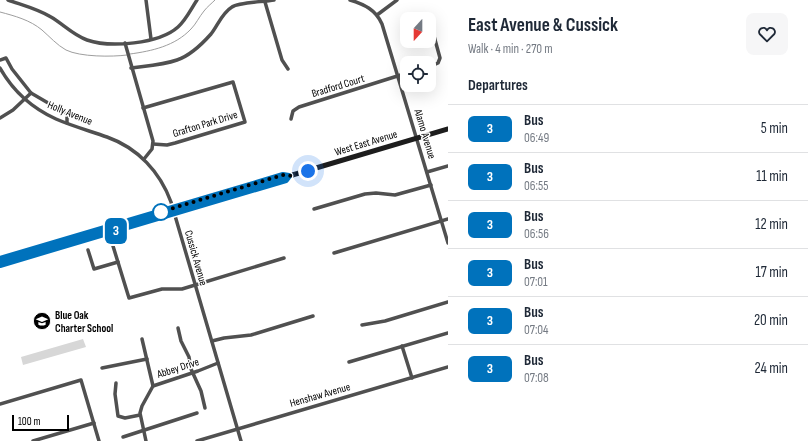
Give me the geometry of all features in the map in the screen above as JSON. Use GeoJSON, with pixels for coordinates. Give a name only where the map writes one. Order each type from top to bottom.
{"type":"FeatureCollection","features":[{"type":"Feature","properties":{"kind":"main road","name":"West East Avenue"},"geometry":{"type":"LineString","coordinates":[[0,265],[109,233],[283,175],[289,176],[448,129]]}},
{"type":"Feature","properties":{"kind":"main road","name":"West East Avenue"},"geometry":{"type":"LineString","coordinates":[[0,259],[174,211]]}},
{"type":"Feature","properties":{"kind":"street"},"geometry":{"type":"LineString","coordinates":[[8,0],[48,15],[85,39],[103,43],[125,43],[165,35],[177,28],[198,0]]}},
{"type":"Feature","properties":{"kind":"street"},"geometry":{"type":"LineString","coordinates":[[146,0],[151,39]]}},
{"type":"Feature","properties":{"kind":"street"},"geometry":{"type":"LineString","coordinates":[[132,68],[166,63],[179,59],[187,55],[208,36],[227,11],[232,7],[239,4],[274,0]]}},
{"type":"Feature","properties":{"kind":"street"},"geometry":{"type":"LineString","coordinates":[[350,0],[367,7],[377,15],[397,0]]}},
{"type":"Feature","properties":{"kind":"street"},"geometry":{"type":"LineString","coordinates":[[264,2],[282,60],[288,70]]}},
{"type":"Feature","properties":{"kind":"street","name":"Alamo Avenue"},"geometry":{"type":"LineString","coordinates":[[377,15],[382,24],[448,243]]}},
{"type":"Feature","properties":{"kind":"street"},"geometry":{"type":"LineString","coordinates":[[125,43],[125,48],[153,144],[151,151],[144,159]]}},
{"type":"Feature","properties":{"kind":"street"},"geometry":{"type":"LineString","coordinates":[[436,43],[440,58],[436,64]]}},
{"type":"Feature","properties":{"kind":"street"},"geometry":{"type":"LineString","coordinates":[[0,60],[6,58],[12,69],[32,93],[68,114],[68,123]]}},
{"type":"Feature","properties":{"kind":"street","name":"Holly Avenue"},"geometry":{"type":"LineString","coordinates":[[0,68],[11,85],[25,99],[46,114],[117,140],[144,159]]}},
{"type":"Feature","properties":{"kind":"street","name":"Bradford Court"},"geometry":{"type":"LineString","coordinates":[[291,119],[293,111],[299,106],[398,77]]}},
{"type":"Feature","properties":{"kind":"street","name":"Grafton Park Drive"},"geometry":{"type":"LineString","coordinates":[[143,108],[233,82],[244,122],[167,145],[153,144]]}},
{"type":"Feature","properties":{"kind":"street"},"geometry":{"type":"LineString","coordinates":[[0,118],[32,93]]}},
{"type":"Feature","properties":{"kind":"street","name":"Cussick Avenue"},"geometry":{"type":"LineString","coordinates":[[144,159],[162,181],[174,211],[194,285],[241,441]]}},
{"type":"Feature","properties":{"kind":"street"},"geometry":{"type":"LineString","coordinates":[[427,172],[448,166]]}},
{"type":"Feature","properties":{"kind":"street"},"geometry":{"type":"LineString","coordinates":[[314,209],[365,194],[376,193],[395,195],[431,185]]}},
{"type":"Feature","properties":{"kind":"street"},"geometry":{"type":"LineString","coordinates":[[334,253],[448,219]]}},
{"type":"Feature","properties":{"kind":"street"},"geometry":{"type":"LineString","coordinates":[[109,233],[129,298],[158,289],[179,290],[284,258]]}},
{"type":"Feature","properties":{"kind":"street"},"geometry":{"type":"LineString","coordinates":[[88,250],[94,269],[118,262]]}},
{"type":"Feature","properties":{"kind":"street"},"geometry":{"type":"LineString","coordinates":[[362,325],[448,302]]}},
{"type":"Feature","properties":{"kind":"street"},"geometry":{"type":"LineString","coordinates":[[212,341],[251,335],[313,316]]}},
{"type":"Feature","properties":{"kind":"street"},"geometry":{"type":"LineString","coordinates":[[178,328],[181,341],[193,373],[202,391],[205,408]]}},
{"type":"Feature","properties":{"kind":"street"},"geometry":{"type":"LineString","coordinates":[[348,362],[448,333]]}},
{"type":"Feature","properties":{"kind":"street"},"geometry":{"type":"LineString","coordinates":[[142,339],[153,386]]}},
{"type":"Feature","properties":{"kind":"street"},"geometry":{"type":"LineString","coordinates":[[402,346],[412,378]]}},
{"type":"Feature","properties":{"kind":"street"},"geometry":{"type":"LineString","coordinates":[[102,368],[147,359]]}},
{"type":"Feature","properties":{"kind":"street","name":"Abbey Drive"},"geometry":{"type":"LineString","coordinates":[[140,415],[142,406],[153,386],[218,363]]}},
{"type":"Feature","properties":{"kind":"street","name":"Henshaw Avenue"},"geometry":{"type":"LineString","coordinates":[[197,441],[448,367]]}},
{"type":"Feature","properties":{"kind":"street"},"geometry":{"type":"LineString","coordinates":[[0,404],[81,380],[99,441]]}},
{"type":"Feature","properties":{"kind":"street"},"geometry":{"type":"LineString","coordinates":[[116,383],[115,398],[118,416],[125,418],[140,415],[146,441]]}},
{"type":"Feature","properties":{"kind":"street"},"geometry":{"type":"LineString","coordinates":[[123,437],[197,413]]}},
{"type":"Feature","properties":{"kind":"street"},"geometry":{"type":"LineString","coordinates":[[33,441],[94,423]]}},
{"type":"Feature","properties":{"kind":"shaded area"},"geometry":{"type":"Polygon","coordinates":[[[83,339],[86,347],[23,365],[21,357],[83,339]]]}},
{"type":"Feature","properties":{"kind":"waterway"},"geometry":{"type":"LineString","coordinates":[[130,54],[163,47],[178,40],[191,29],[205,10],[215,0]]}},
{"type":"Feature","properties":{"kind":"waterway"},"geometry":{"type":"LineString","coordinates":[[0,12],[27,21],[42,30],[66,50],[79,54],[96,56],[127,55]]}},
{"type":"Feature","properties":{"kind":"bus line","name":"3"},"geometry":{"type":"LineString","coordinates":[[0,259],[283,175],[289,176],[286,180],[0,265]]}},
{"type":"Feature","properties":{"kind":"place","name":"Blue Oak Charter School"},"geometry":{"type":"Point","coordinates":[42,321]}},
{"type":"Feature","properties":{"kind":"route"},"geometry":{"type":"LineString","coordinates":[[161,212],[283,175],[289,176],[308,171]]}}]}
